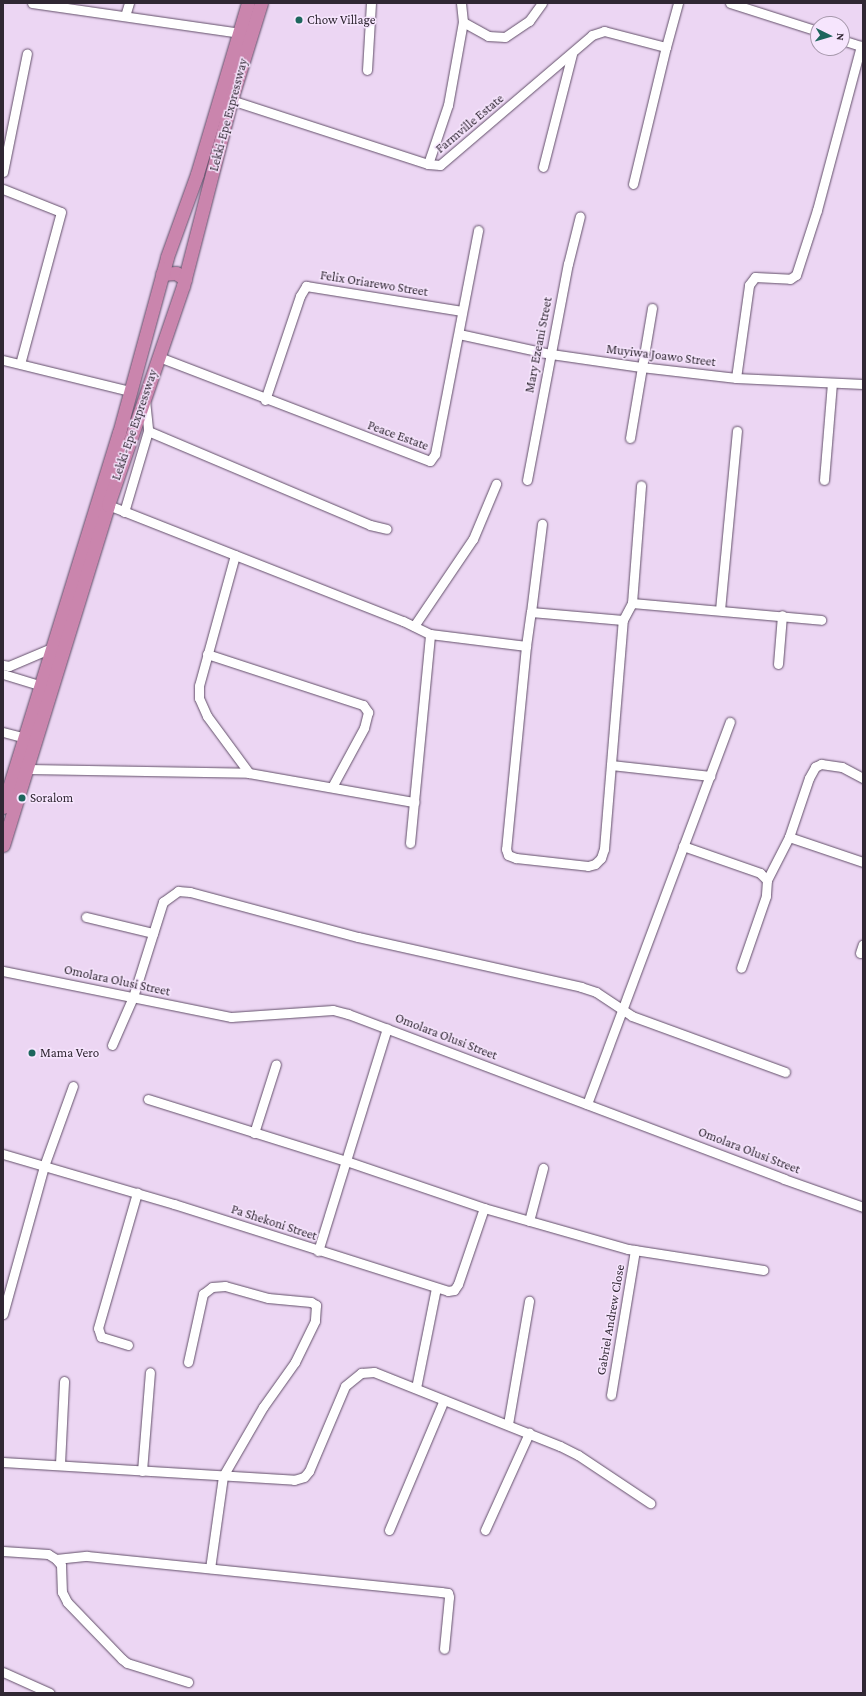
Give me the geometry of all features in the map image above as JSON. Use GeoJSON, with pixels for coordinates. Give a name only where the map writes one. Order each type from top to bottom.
{"type":"FeatureCollection","features":[{"type":"Feature","properties":{"kind":"highway","name":"Lekki-Epe Expressway"},"geometry":{"type":"LineString","coordinates":[[3,807],[54,647],[130,391],[162,274],[197,174],[248,3]]}},
{"type":"Feature","properties":{"kind":"highway","name":"Lekki-Epe Expressway"},"geometry":{"type":"LineString","coordinates":[[3,844],[28,769],[108,505],[185,279],[231,100],[261,3]]}},
{"type":"Feature","properties":{"kind":"highway"},"geometry":{"type":"LineString","coordinates":[[167,258],[177,264],[188,266]]}},
{"type":"Feature","properties":{"kind":"highway"},"geometry":{"type":"LineString","coordinates":[[162,274],[176,273],[185,279]]}},
{"type":"Feature","properties":{"kind":"street"},"geometry":{"type":"LineString","coordinates":[[32,3],[239,33]]}},
{"type":"Feature","properties":{"kind":"street"},"geometry":{"type":"LineString","coordinates":[[125,16],[129,3]]}},
{"type":"Feature","properties":{"kind":"street"},"geometry":{"type":"LineString","coordinates":[[367,70],[371,3]]}},
{"type":"Feature","properties":{"kind":"street"},"geometry":{"type":"LineString","coordinates":[[428,164],[448,105],[463,22],[461,3]]}},
{"type":"Feature","properties":{"kind":"street"},"geometry":{"type":"LineString","coordinates":[[463,22],[488,36],[505,37],[529,21],[542,3]]}},
{"type":"Feature","properties":{"kind":"street"},"geometry":{"type":"LineString","coordinates":[[633,184],[663,46],[678,3]]}},
{"type":"Feature","properties":{"kind":"street"},"geometry":{"type":"LineString","coordinates":[[730,3],[810,28]]}},
{"type":"Feature","properties":{"kind":"street","name":"Farmville Estate"},"geometry":{"type":"LineString","coordinates":[[231,100],[428,164],[445,164],[592,35],[604,31],[663,46]]}},
{"type":"Feature","properties":{"kind":"street"},"geometry":{"type":"LineString","coordinates":[[736,378],[749,285],[755,277],[790,279],[796,275],[817,210],[862,46],[850,42]]}},
{"type":"Feature","properties":{"kind":"street"},"geometry":{"type":"LineString","coordinates":[[3,172],[27,53]]}},
{"type":"Feature","properties":{"kind":"street"},"geometry":{"type":"LineString","coordinates":[[543,167],[572,54]]}},
{"type":"Feature","properties":{"kind":"street"},"geometry":{"type":"LineString","coordinates":[[3,189],[61,212],[20,364]]}},
{"type":"Feature","properties":{"kind":"street","name":"Mary Ezeani Street"},"geometry":{"type":"LineString","coordinates":[[527,480],[551,354],[580,216]]}},
{"type":"Feature","properties":{"kind":"street","name":"Peace Estate"},"geometry":{"type":"LineString","coordinates":[[158,357],[265,400],[430,461],[435,454],[478,230]]}},
{"type":"Feature","properties":{"kind":"street","name":"Felix Oriarewo Street"},"geometry":{"type":"LineString","coordinates":[[265,400],[300,296],[306,286],[462,311]]}},
{"type":"Feature","properties":{"kind":"street"},"geometry":{"type":"LineString","coordinates":[[630,438],[652,308]]}},
{"type":"Feature","properties":{"kind":"street","name":"Muyiwa Joawo Street"},"geometry":{"type":"LineString","coordinates":[[459,334],[551,354],[641,368],[736,378],[863,384]]}},
{"type":"Feature","properties":{"kind":"street"},"geometry":{"type":"LineString","coordinates":[[3,360],[130,391]]}},
{"type":"Feature","properties":{"kind":"street"},"geometry":{"type":"LineString","coordinates":[[824,480],[832,383]]}},
{"type":"Feature","properties":{"kind":"street"},"geometry":{"type":"LineString","coordinates":[[124,512],[148,431],[144,397]]}},
{"type":"Feature","properties":{"kind":"street"},"geometry":{"type":"LineString","coordinates":[[148,431],[370,525],[387,530]]}},
{"type":"Feature","properties":{"kind":"street"},"geometry":{"type":"LineString","coordinates":[[720,610],[736,431]]}},
{"type":"Feature","properties":{"kind":"street"},"geometry":{"type":"LineString","coordinates":[[414,626],[472,539],[496,484]]}},
{"type":"Feature","properties":{"kind":"street"},"geometry":{"type":"LineString","coordinates":[[542,524],[526,646],[506,849],[508,855],[523,859],[588,866],[595,864],[601,858],[604,849],[623,620],[632,603],[641,485]]}},
{"type":"Feature","properties":{"kind":"street"},"geometry":{"type":"LineString","coordinates":[[108,505],[414,626],[430,634],[526,646]]}},
{"type":"Feature","properties":{"kind":"street"},"geometry":{"type":"LineString","coordinates":[[235,555],[198,686],[199,698],[207,716],[249,774]]}},
{"type":"Feature","properties":{"kind":"street"},"geometry":{"type":"LineString","coordinates":[[632,603],[782,615],[821,620]]}},
{"type":"Feature","properties":{"kind":"street"},"geometry":{"type":"LineString","coordinates":[[531,612],[623,620]]}},
{"type":"Feature","properties":{"kind":"street"},"geometry":{"type":"LineString","coordinates":[[778,664],[782,615]]}},
{"type":"Feature","properties":{"kind":"street"},"geometry":{"type":"LineString","coordinates":[[410,843],[430,634]]}},
{"type":"Feature","properties":{"kind":"street"},"geometry":{"type":"LineString","coordinates":[[3,665],[9,666],[54,647]]}},
{"type":"Feature","properties":{"kind":"street"},"geometry":{"type":"LineString","coordinates":[[207,654],[363,705],[368,712],[364,728],[332,787]]}},
{"type":"Feature","properties":{"kind":"street"},"geometry":{"type":"LineString","coordinates":[[3,674],[42,686]]}},
{"type":"Feature","properties":{"kind":"street"},"geometry":{"type":"LineString","coordinates":[[587,1104],[620,1010],[730,722]]}},
{"type":"Feature","properties":{"kind":"street"},"geometry":{"type":"LineString","coordinates":[[3,732],[26,738]]}},
{"type":"Feature","properties":{"kind":"street"},"geometry":{"type":"LineString","coordinates":[[741,968],[766,896],[767,880],[789,837],[808,778],[815,767],[821,764],[842,767],[863,778]]}},
{"type":"Feature","properties":{"kind":"street"},"geometry":{"type":"LineString","coordinates":[[611,765],[710,776]]}},
{"type":"Feature","properties":{"kind":"street"},"geometry":{"type":"LineString","coordinates":[[28,769],[249,774],[414,802]]}},
{"type":"Feature","properties":{"kind":"street"},"geometry":{"type":"LineString","coordinates":[[789,837],[863,862]]}},
{"type":"Feature","properties":{"kind":"street"},"geometry":{"type":"LineString","coordinates":[[683,846],[760,873],[767,880]]}},
{"type":"Feature","properties":{"kind":"street"},"geometry":{"type":"LineString","coordinates":[[112,1045],[133,997],[163,902],[178,891],[190,892],[365,939],[581,987],[596,992],[620,1010],[785,1072]]}},
{"type":"Feature","properties":{"kind":"street"},"geometry":{"type":"LineString","coordinates":[[86,917],[153,933]]}},
{"type":"Feature","properties":{"kind":"street"},"geometry":{"type":"LineString","coordinates":[[860,953],[863,944]]}},
{"type":"Feature","properties":{"kind":"street","name":"Omolara Olusi Street"},"geometry":{"type":"LineString","coordinates":[[3,972],[230,1017],[333,1010],[386,1028],[784,1180],[863,1207]]}},
{"type":"Feature","properties":{"kind":"street"},"geometry":{"type":"LineString","coordinates":[[318,1251],[386,1028]]}},
{"type":"Feature","properties":{"kind":"street"},"geometry":{"type":"LineString","coordinates":[[254,1132],[276,1064]]}},
{"type":"Feature","properties":{"kind":"street"},"geometry":{"type":"LineString","coordinates":[[3,1314],[44,1166],[73,1086]]}},
{"type":"Feature","properties":{"kind":"street"},"geometry":{"type":"LineString","coordinates":[[148,1099],[346,1161],[484,1208],[529,1221],[635,1250],[763,1270]]}},
{"type":"Feature","properties":{"kind":"street","name":"Pa Shekoni Street"},"geometry":{"type":"LineString","coordinates":[[3,1154],[137,1193],[448,1291],[454,1290],[458,1284],[484,1208]]}},
{"type":"Feature","properties":{"kind":"street"},"geometry":{"type":"LineString","coordinates":[[529,1221],[543,1168]]}},
{"type":"Feature","properties":{"kind":"street"},"geometry":{"type":"LineString","coordinates":[[128,1345],[101,1337],[98,1328],[137,1193]]}},
{"type":"Feature","properties":{"kind":"street","name":"Gabriel Andrew Close"},"geometry":{"type":"LineString","coordinates":[[612,1395],[635,1250]]}},
{"type":"Feature","properties":{"kind":"street"},"geometry":{"type":"LineString","coordinates":[[188,1362],[203,1294],[212,1287],[225,1286],[268,1298],[311,1302],[316,1305],[315,1321],[295,1362],[263,1406],[222,1476],[210,1568]]}},
{"type":"Feature","properties":{"kind":"street"},"geometry":{"type":"LineString","coordinates":[[416,1388],[436,1288]]}},
{"type":"Feature","properties":{"kind":"street"},"geometry":{"type":"LineString","coordinates":[[508,1424],[529,1301]]}},
{"type":"Feature","properties":{"kind":"street"},"geometry":{"type":"LineString","coordinates":[[142,1471],[150,1372]]}},
{"type":"Feature","properties":{"kind":"street"},"geometry":{"type":"LineString","coordinates":[[3,1462],[60,1464],[142,1471],[294,1480],[304,1477],[345,1386],[361,1373],[374,1372],[508,1424],[578,1455],[650,1503]]}},
{"type":"Feature","properties":{"kind":"street"},"geometry":{"type":"LineString","coordinates":[[60,1464],[64,1381]]}},
{"type":"Feature","properties":{"kind":"street"},"geometry":{"type":"LineString","coordinates":[[389,1530],[444,1400]]}},
{"type":"Feature","properties":{"kind":"street"},"geometry":{"type":"LineString","coordinates":[[485,1530],[529,1433]]}},
{"type":"Feature","properties":{"kind":"street"},"geometry":{"type":"LineString","coordinates":[[3,1550],[48,1554],[56,1558],[61,1564],[62,1592],[67,1602],[122,1659],[128,1663],[188,1682]]}},
{"type":"Feature","properties":{"kind":"street"},"geometry":{"type":"LineString","coordinates":[[56,1558],[87,1556],[448,1593],[444,1649]]}},
{"type":"Feature","properties":{"kind":"street"},"geometry":{"type":"LineString","coordinates":[[3,1672],[50,1693]]}},
{"type":"Feature","properties":{"kind":"place","name":"Chow Village"},"geometry":{"type":"Point","coordinates":[299,20]}},
{"type":"Feature","properties":{"kind":"place","name":"Soralom"},"geometry":{"type":"Point","coordinates":[22,798]}},
{"type":"Feature","properties":{"kind":"place","name":"Mama Vero"},"geometry":{"type":"Point","coordinates":[32,1053]}}]}
